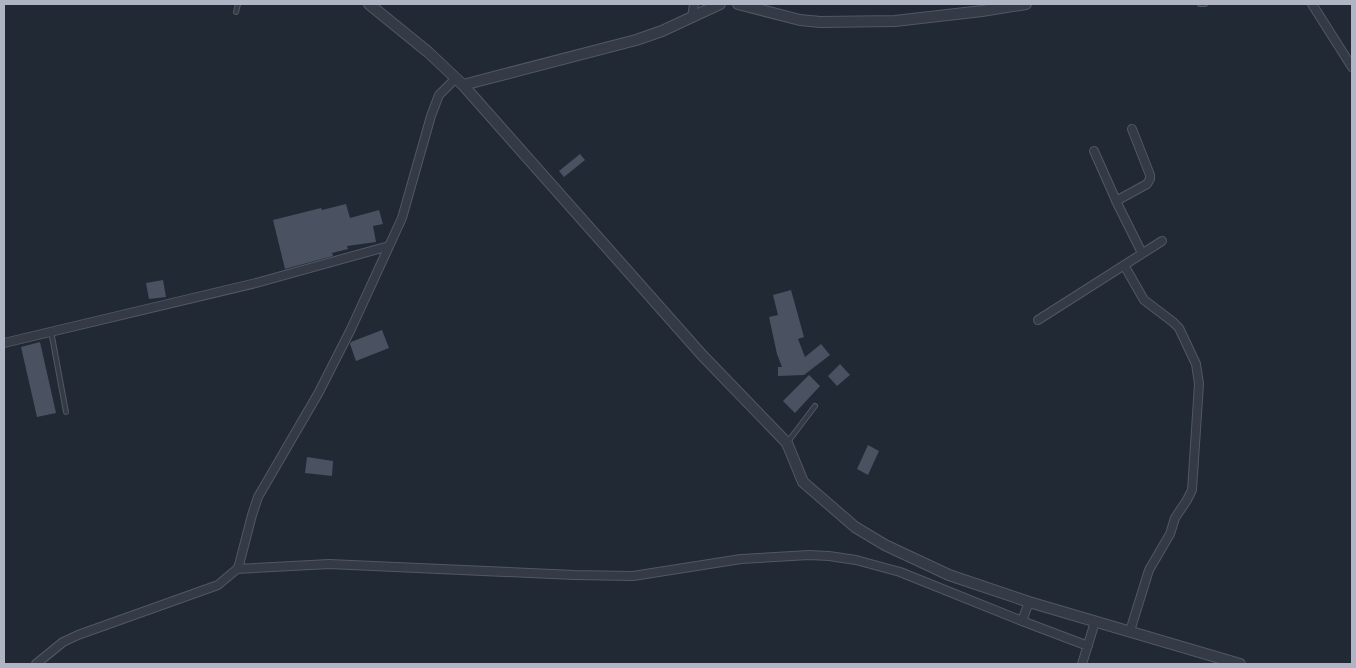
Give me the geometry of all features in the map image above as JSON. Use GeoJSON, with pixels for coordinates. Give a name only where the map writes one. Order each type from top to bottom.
{"type":"FeatureCollection","features":[{"type":"Feature","properties":{"kind":"street"},"geometry":{"type":"LineString","coordinates":[[369,4],[428,52],[460,82],[702,355],[787,442],[803,482],[854,527],[885,545],[941,572],[1029,602],[1240,664]]}},
{"type":"Feature","properties":{"kind":"street"},"geometry":{"type":"LineString","coordinates":[[692,17],[694,4]]}},
{"type":"Feature","properties":{"kind":"street"},"geometry":{"type":"LineString","coordinates":[[36,664],[63,642],[218,585],[237,569],[258,497],[319,392],[351,329],[389,246],[406,205],[431,116],[439,95],[460,82],[636,40],[720,4]]}},
{"type":"Feature","properties":{"kind":"street"},"geometry":{"type":"LineString","coordinates":[[738,4],[800,20],[820,22],[895,21],[981,8],[1026,4]]}},
{"type":"Feature","properties":{"kind":"street"},"geometry":{"type":"LineString","coordinates":[[1312,4],[1352,67]]}},
{"type":"Feature","properties":{"kind":"street"},"geometry":{"type":"LineString","coordinates":[[1116,200],[1147,184],[1150,179],[1150,174],[1132,129]]}},
{"type":"Feature","properties":{"kind":"street"},"geometry":{"type":"LineString","coordinates":[[1094,151],[1142,253]]}},
{"type":"Feature","properties":{"kind":"street"},"geometry":{"type":"LineString","coordinates":[[1038,320],[1162,241]]}},
{"type":"Feature","properties":{"kind":"street"},"geometry":{"type":"LineString","coordinates":[[4,344],[51,331],[256,283],[389,246]]}},
{"type":"Feature","properties":{"kind":"street"},"geometry":{"type":"LineString","coordinates":[[1124,265],[1144,300],[1174,322],[1179,328],[1196,364],[1199,384],[1192,490],[1175,518],[1170,534],[1149,570],[1130,631]]}},
{"type":"Feature","properties":{"kind":"street"},"geometry":{"type":"LineString","coordinates":[[237,569],[329,564],[633,576],[741,559],[809,555],[829,556],[856,560],[900,572],[1088,646]]}},
{"type":"Feature","properties":{"kind":"street"},"geometry":{"type":"LineString","coordinates":[[1022,621],[1029,602]]}},
{"type":"Feature","properties":{"kind":"street"},"geometry":{"type":"LineString","coordinates":[[1082,664],[1095,622]]}},
{"type":"Feature","properties":{"kind":"lane"},"geometry":{"type":"LineString","coordinates":[[236,12],[238,4]]}},
{"type":"Feature","properties":{"kind":"lane"},"geometry":{"type":"LineString","coordinates":[[1200,4],[1205,4]]}},
{"type":"Feature","properties":{"kind":"lane"},"geometry":{"type":"LineString","coordinates":[[51,331],[66,412]]}},
{"type":"Feature","properties":{"kind":"lane"},"geometry":{"type":"LineString","coordinates":[[787,442],[815,406]]}},
{"type":"Feature","properties":{"kind":"building"},"geometry":{"type":"Polygon","coordinates":[[[580,154],[585,160],[564,177],[559,171],[580,154]]]}},
{"type":"Feature","properties":{"kind":"building"},"geometry":{"type":"Polygon","coordinates":[[[346,204],[350,218],[379,210],[383,224],[373,226],[376,242],[347,246],[348,249],[332,253],[333,256],[285,269],[273,220],[346,204]]]}},
{"type":"Feature","properties":{"kind":"building"},"geometry":{"type":"Polygon","coordinates":[[[163,280],[166,297],[149,299],[146,283],[163,280]]]}},
{"type":"Feature","properties":{"kind":"building"},"geometry":{"type":"Polygon","coordinates":[[[791,290],[804,337],[798,339],[805,357],[821,344],[830,355],[804,375],[778,376],[778,367],[782,367],[777,354],[769,317],[778,315],[773,295],[791,290]]]}},
{"type":"Feature","properties":{"kind":"building"},"geometry":{"type":"Polygon","coordinates":[[[382,330],[389,348],[356,361],[351,342],[382,330]]]}},
{"type":"Feature","properties":{"kind":"building"},"geometry":{"type":"Polygon","coordinates":[[[40,342],[56,413],[37,417],[21,347],[40,342]]]}},
{"type":"Feature","properties":{"kind":"building"},"geometry":{"type":"Polygon","coordinates":[[[840,364],[850,375],[837,386],[828,376],[840,364]]]}},
{"type":"Feature","properties":{"kind":"building"},"geometry":{"type":"Polygon","coordinates":[[[809,375],[820,386],[795,413],[783,401],[809,375]]]}},
{"type":"Feature","properties":{"kind":"building"},"geometry":{"type":"Polygon","coordinates":[[[868,445],[879,451],[868,475],[857,469],[868,445]]]}},
{"type":"Feature","properties":{"kind":"building"},"geometry":{"type":"Polygon","coordinates":[[[307,457],[333,461],[332,476],[305,473],[307,457]]]}}]}
